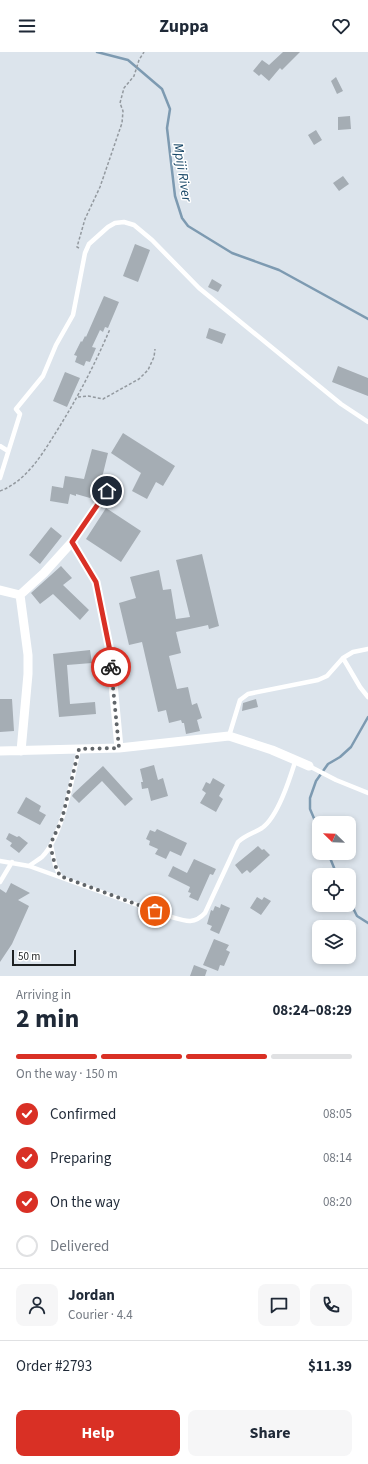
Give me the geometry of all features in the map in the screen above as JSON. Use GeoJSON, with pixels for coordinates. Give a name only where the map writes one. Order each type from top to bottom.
{"type":"FeatureCollection","features":[{"type":"Feature","properties":{"kind":"street"},"geometry":{"type":"LineString","coordinates":[[20,595],[44,573],[72,542],[107,491]]}},
{"type":"Feature","properties":{"kind":"street"},"geometry":{"type":"LineString","coordinates":[[72,542],[96,582],[110,651],[119,748]]}},
{"type":"Feature","properties":{"kind":"street"},"geometry":{"type":"LineString","coordinates":[[0,590],[20,595]]}},
{"type":"Feature","properties":{"kind":"street"},"geometry":{"type":"LineString","coordinates":[[20,595],[28,655],[28,674],[21,751]]}},
{"type":"Feature","properties":{"kind":"street"},"geometry":{"type":"LineString","coordinates":[[0,751],[119,748],[229,736],[272,750],[309,766]]}},
{"type":"Feature","properties":{"kind":"lane"},"geometry":{"type":"LineString","coordinates":[[0,478],[20,414],[16,409],[43,376],[56,345],[73,315],[85,253],[89,244],[108,226],[115,223],[124,222],[134,226],[152,240],[200,288],[341,404],[368,422]]}},
{"type":"Feature","properties":{"kind":"lane"},"geometry":{"type":"LineString","coordinates":[[0,446],[8,451]]}},
{"type":"Feature","properties":{"kind":"lane"},"geometry":{"type":"LineString","coordinates":[[229,736],[240,700],[248,694],[318,680],[327,676],[343,658],[353,652],[368,650]]}},
{"type":"Feature","properties":{"kind":"lane"},"geometry":{"type":"LineString","coordinates":[[343,658],[360,687],[368,697]]}},
{"type":"Feature","properties":{"kind":"lane"},"geometry":{"type":"LineString","coordinates":[[29,866],[42,856],[50,845],[62,819],[79,749]]}},
{"type":"Feature","properties":{"kind":"lane"},"geometry":{"type":"LineString","coordinates":[[0,861],[29,866],[60,876],[168,916],[190,922],[199,920],[205,913],[238,842],[244,837],[262,828],[269,822],[281,801],[296,760]]}},
{"type":"Feature","properties":{"kind":"lane"},"geometry":{"type":"LineString","coordinates":[[309,766],[368,794]]}},
{"type":"Feature","properties":{"kind":"lane"},"geometry":{"type":"LineString","coordinates":[[50,845],[55,865],[60,876]]}},
{"type":"Feature","properties":{"kind":"lane"},"geometry":{"type":"LineString","coordinates":[[0,882],[12,862]]}},
{"type":"Feature","properties":{"kind":"path"},"geometry":{"type":"LineString","coordinates":[[85,253],[77,247],[85,219],[100,187],[122,123],[123,111],[120,103],[124,88],[134,76],[139,60],[144,52]]}},
{"type":"Feature","properties":{"kind":"path"},"geometry":{"type":"LineString","coordinates":[[0,491],[8,488],[30,470],[41,456],[78,396],[96,363],[110,329]]}},
{"type":"Feature","properties":{"kind":"path"},"geometry":{"type":"LineString","coordinates":[[78,396],[103,399],[139,380],[148,370],[154,357],[155,348]]}},
{"type":"Feature","properties":{"kind":"building"},"geometry":{"type":"Polygon","coordinates":[[[283,52],[300,52],[282,70],[280,68],[269,81],[261,74],[259,76],[253,71],[262,60],[269,65],[283,52]]]}},
{"type":"Feature","properties":{"kind":"building"},"geometry":{"type":"Polygon","coordinates":[[[336,77],[343,91],[337,94],[331,81],[336,77]]]}},
{"type":"Feature","properties":{"kind":"building"},"geometry":{"type":"Polygon","coordinates":[[[350,116],[351,129],[338,130],[338,117],[350,116]]]}},
{"type":"Feature","properties":{"kind":"building"},"geometry":{"type":"Polygon","coordinates":[[[316,130],[322,140],[314,145],[308,135],[316,130]]]}},
{"type":"Feature","properties":{"kind":"building"},"geometry":{"type":"Polygon","coordinates":[[[343,176],[349,184],[339,191],[333,183],[343,176]]]}},
{"type":"Feature","properties":{"kind":"building"},"geometry":{"type":"Polygon","coordinates":[[[135,244],[150,250],[138,282],[123,276],[135,244]]]}},
{"type":"Feature","properties":{"kind":"building"},"geometry":{"type":"Polygon","coordinates":[[[212,279],[222,285],[218,292],[208,287],[212,279]]]}},
{"type":"Feature","properties":{"kind":"building"},"geometry":{"type":"Polygon","coordinates":[[[104,296],[119,302],[108,328],[105,327],[103,332],[100,330],[92,347],[96,348],[90,362],[86,361],[84,366],[75,362],[77,356],[74,355],[81,341],[82,342],[85,336],[86,337],[104,296]]]}},
{"type":"Feature","properties":{"kind":"building"},"geometry":{"type":"Polygon","coordinates":[[[209,328],[226,334],[222,344],[206,338],[209,328]]]}},
{"type":"Feature","properties":{"kind":"building"},"geometry":{"type":"Polygon","coordinates":[[[338,366],[368,378],[368,396],[332,382],[338,366]]]}},
{"type":"Feature","properties":{"kind":"building"},"geometry":{"type":"Polygon","coordinates":[[[65,372],[80,378],[67,407],[53,401],[65,372]]]}},
{"type":"Feature","properties":{"kind":"building"},"geometry":{"type":"Polygon","coordinates":[[[123,433],[175,466],[163,486],[156,482],[147,499],[132,491],[141,473],[111,453],[123,433]]]}},
{"type":"Feature","properties":{"kind":"building"},"geometry":{"type":"Polygon","coordinates":[[[92,449],[108,453],[101,482],[96,480],[90,498],[70,494],[68,504],[50,501],[52,486],[63,488],[65,476],[84,479],[92,449]]]}},
{"type":"Feature","properties":{"kind":"building"},"geometry":{"type":"Polygon","coordinates":[[[106,508],[141,531],[121,562],[86,539],[106,508]]]}},
{"type":"Feature","properties":{"kind":"building"},"geometry":{"type":"Polygon","coordinates":[[[51,527],[62,536],[40,564],[29,555],[51,527]]]}},
{"type":"Feature","properties":{"kind":"building"},"geometry":{"type":"Polygon","coordinates":[[[202,554],[219,626],[209,629],[208,625],[176,632],[181,653],[169,656],[177,689],[188,687],[192,705],[197,703],[202,718],[197,720],[200,731],[186,734],[184,723],[182,723],[181,720],[169,723],[166,710],[158,712],[142,642],[129,645],[119,603],[136,598],[130,577],[159,570],[163,590],[171,589],[176,619],[190,617],[176,560],[202,554]]]}},
{"type":"Feature","properties":{"kind":"building"},"geometry":{"type":"Polygon","coordinates":[[[61,566],[72,578],[63,585],[89,610],[80,620],[53,594],[40,604],[31,593],[61,566]]]}},
{"type":"Feature","properties":{"kind":"building"},"geometry":{"type":"Polygon","coordinates":[[[90,650],[92,663],[67,665],[70,704],[95,702],[96,714],[59,717],[53,654],[90,650]]]}},
{"type":"Feature","properties":{"kind":"building"},"geometry":{"type":"Polygon","coordinates":[[[0,699],[12,699],[14,731],[0,732],[0,699]]]}},
{"type":"Feature","properties":{"kind":"building"},"geometry":{"type":"Polygon","coordinates":[[[256,699],[258,707],[242,711],[243,703],[256,699]]]}},
{"type":"Feature","properties":{"kind":"building"},"geometry":{"type":"Polygon","coordinates":[[[154,765],[158,780],[163,778],[168,796],[151,801],[148,788],[142,789],[141,782],[143,782],[140,769],[154,765]]]}},
{"type":"Feature","properties":{"kind":"building"},"geometry":{"type":"Polygon","coordinates":[[[103,766],[133,799],[125,806],[102,781],[79,803],[72,796],[103,766]]]}},
{"type":"Feature","properties":{"kind":"building"},"geometry":{"type":"Polygon","coordinates":[[[213,778],[225,785],[219,796],[223,799],[216,812],[200,803],[206,793],[202,790],[206,782],[210,784],[213,778]]]}},
{"type":"Feature","properties":{"kind":"building"},"geometry":{"type":"Polygon","coordinates":[[[26,797],[41,806],[39,811],[46,815],[40,825],[17,813],[26,797]]]}},
{"type":"Feature","properties":{"kind":"building"},"geometry":{"type":"Polygon","coordinates":[[[157,829],[187,843],[181,856],[170,851],[166,859],[155,854],[158,849],[149,845],[150,841],[146,839],[150,830],[155,832],[157,829]]]}},
{"type":"Feature","properties":{"kind":"building"},"geometry":{"type":"Polygon","coordinates":[[[9,833],[17,837],[19,836],[28,843],[19,853],[10,846],[12,843],[6,839],[9,833]]]}},
{"type":"Feature","properties":{"kind":"building"},"geometry":{"type":"Polygon","coordinates":[[[258,846],[270,855],[250,873],[247,870],[242,874],[235,865],[258,846]]]}},
{"type":"Feature","properties":{"kind":"building"},"geometry":{"type":"Polygon","coordinates":[[[194,859],[216,869],[213,875],[210,874],[198,901],[189,897],[191,893],[188,892],[190,887],[168,876],[173,866],[187,873],[194,859]]]}},
{"type":"Feature","properties":{"kind":"building"},"geometry":{"type":"Polygon","coordinates":[[[11,883],[30,893],[18,900],[29,906],[12,944],[0,962],[0,889],[6,893],[11,883]]]}},
{"type":"Feature","properties":{"kind":"building"},"geometry":{"type":"Polygon","coordinates":[[[257,897],[262,900],[264,897],[271,901],[261,915],[250,908],[257,897]]]}},
{"type":"Feature","properties":{"kind":"building"},"geometry":{"type":"Polygon","coordinates":[[[221,904],[230,908],[219,934],[210,930],[212,926],[207,924],[211,910],[213,911],[215,906],[220,908],[221,904]]]}},
{"type":"Feature","properties":{"kind":"building"},"geometry":{"type":"Polygon","coordinates":[[[214,939],[229,945],[226,950],[230,952],[224,966],[220,965],[218,971],[203,965],[214,939]]]}},
{"type":"Feature","properties":{"kind":"building"},"geometry":{"type":"Polygon","coordinates":[[[194,965],[207,970],[205,976],[190,976],[194,965]]]}},
{"type":"Feature","properties":{"kind":"waterway","name":"Mpiji River"},"geometry":{"type":"LineString","coordinates":[[97,52],[128,60],[162,89],[170,109],[167,128],[175,196],[182,218],[188,226],[232,253],[279,270],[368,319]]}},
{"type":"Feature","properties":{"kind":"waterway","name":"Mpiji River"},"geometry":{"type":"LineString","coordinates":[[313,816],[310,809],[310,798],[316,781],[328,764],[340,757],[351,747],[368,717]]}},
{"type":"Feature","properties":{"kind":"waterway","name":"Mpiji River"},"geometry":{"type":"LineString","coordinates":[[331,860],[334,868]]}},
{"type":"Feature","properties":{"kind":"waterway","name":"Mpiji River"},"geometry":{"type":"LineString","coordinates":[[355,912],[357,916],[368,923]]}},
{"type":"Feature","properties":{"kind":"way so far"},"geometry":{"type":"LineString","coordinates":[[111,667],[119,748],[79,749],[62,819],[50,845],[55,865],[60,876],[155,911]]}},
{"type":"Feature","properties":{"kind":"route"},"geometry":{"type":"LineString","coordinates":[[107,491],[72,542],[96,582],[110,651],[111,667]]}}]}
